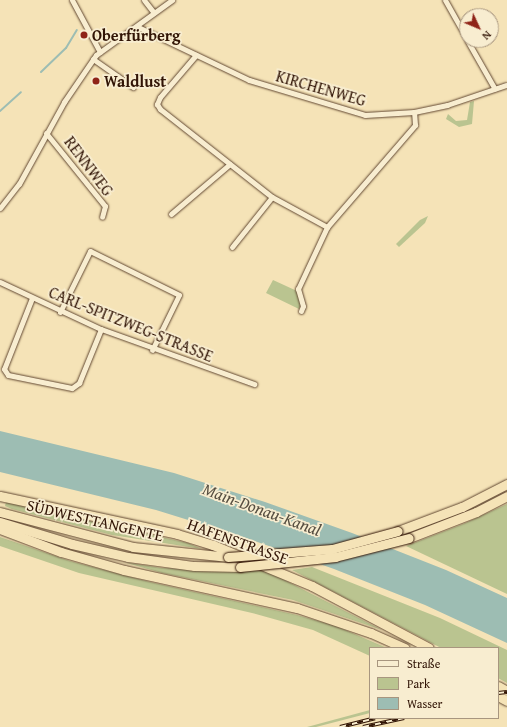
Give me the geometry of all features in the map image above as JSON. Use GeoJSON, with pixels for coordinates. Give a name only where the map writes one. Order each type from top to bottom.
{"type":"FeatureCollection","features":[{"type":"Feature","properties":{"kind":"highway","name":"SÜDWESTTANGENTE"},"geometry":{"type":"LineString","coordinates":[[0,512],[133,547],[228,557],[278,555],[332,548],[419,524],[507,484]]}},
{"type":"Feature","properties":{"kind":"highway","name":"HAFENSTRASSE"},"geometry":{"type":"LineString","coordinates":[[0,496],[177,534],[213,545],[312,586],[427,647]]}},
{"type":"Feature","properties":{"kind":"highway","name":"SÜDWESTTANGENTE"},"geometry":{"type":"LineString","coordinates":[[0,522],[72,544],[128,557],[194,566],[240,567],[320,559],[364,551],[409,538],[504,498]]}},
{"type":"Feature","properties":{"kind":"highway"},"geometry":{"type":"LineString","coordinates":[[0,529],[61,552],[124,570],[297,608],[371,633],[403,647]]}},
{"type":"Feature","properties":{"kind":"street"},"geometry":{"type":"LineString","coordinates":[[72,0],[100,52]]}},
{"type":"Feature","properties":{"kind":"street"},"geometry":{"type":"LineString","coordinates":[[144,0],[154,13]]}},
{"type":"Feature","properties":{"kind":"street","name":"RENNWEG"},"geometry":{"type":"LineString","coordinates":[[0,208],[19,184],[46,133],[93,58],[138,27],[172,0]]}},
{"type":"Feature","properties":{"kind":"street"},"geometry":{"type":"LineString","coordinates":[[445,0],[459,25]]}},
{"type":"Feature","properties":{"kind":"street","name":"KIRCHENWEG"},"geometry":{"type":"LineString","coordinates":[[138,27],[249,80],[347,112],[365,115],[414,112],[506,85]]}},
{"type":"Feature","properties":{"kind":"street"},"geometry":{"type":"LineString","coordinates":[[471,48],[494,89]]}},
{"type":"Feature","properties":{"kind":"street"},"geometry":{"type":"LineString","coordinates":[[196,55],[160,97],[157,104],[163,113],[272,197],[327,227]]}},
{"type":"Feature","properties":{"kind":"street"},"geometry":{"type":"LineString","coordinates":[[93,58],[133,87]]}},
{"type":"Feature","properties":{"kind":"street"},"geometry":{"type":"LineString","coordinates":[[301,311],[303,306],[298,289],[327,227],[415,125],[414,112]]}},
{"type":"Feature","properties":{"kind":"street","name":"RENNWEG"},"geometry":{"type":"LineString","coordinates":[[46,133],[105,206],[102,217]]}},
{"type":"Feature","properties":{"kind":"street"},"geometry":{"type":"LineString","coordinates":[[171,214],[230,164]]}},
{"type":"Feature","properties":{"kind":"street"},"geometry":{"type":"LineString","coordinates":[[232,247],[272,197]]}},
{"type":"Feature","properties":{"kind":"street"},"geometry":{"type":"LineString","coordinates":[[60,312],[90,251],[179,295],[152,350]]}},
{"type":"Feature","properties":{"kind":"street","name":"CARL-SPITZWEG-STRASSE"},"geometry":{"type":"LineString","coordinates":[[0,282],[60,312],[152,350],[254,384]]}},
{"type":"Feature","properties":{"kind":"street"},"geometry":{"type":"LineString","coordinates":[[32,298],[4,369],[8,375],[72,388],[79,383],[101,329]]}},
{"type":"Feature","properties":{"kind":"green space"},"geometry":{"type":"Polygon","coordinates":[[[474,101],[472,124],[459,127],[446,119],[448,114],[456,121],[467,120],[470,102],[474,101]]]}},
{"type":"Feature","properties":{"kind":"green space"},"geometry":{"type":"Polygon","coordinates":[[[428,216],[425,223],[399,247],[396,244],[420,220],[428,216]]]}},
{"type":"Feature","properties":{"kind":"green space"},"geometry":{"type":"Polygon","coordinates":[[[273,280],[297,291],[301,304],[299,309],[266,293],[273,280]]]}},
{"type":"Feature","properties":{"kind":"green space"},"geometry":{"type":"Polygon","coordinates":[[[6,502],[188,543],[202,549],[112,535],[12,509],[5,506],[6,502]]]}},
{"type":"Feature","properties":{"kind":"green space"},"geometry":{"type":"Polygon","coordinates":[[[507,504],[507,594],[406,546],[463,524],[507,504]]]}},
{"type":"Feature","properties":{"kind":"green space"},"geometry":{"type":"Polygon","coordinates":[[[0,537],[70,561],[150,582],[297,615],[336,626],[385,647],[369,647],[369,656],[313,630],[252,613],[79,573],[0,546],[0,537]]]}},
{"type":"Feature","properties":{"kind":"green space"},"geometry":{"type":"Polygon","coordinates":[[[123,562],[162,568],[267,571],[382,630],[293,600],[162,573],[123,562]]]}},
{"type":"Feature","properties":{"kind":"green space"},"geometry":{"type":"Polygon","coordinates":[[[312,567],[440,618],[507,650],[507,683],[499,679],[499,647],[439,647],[292,570],[312,567]]]}},
{"type":"Feature","properties":{"kind":"green space"},"geometry":{"type":"Polygon","coordinates":[[[369,710],[369,713],[316,727],[307,727],[369,710]]]}},
{"type":"Feature","properties":{"kind":"water","name":"Main-Donau-Kanal"},"geometry":{"type":"Polygon","coordinates":[[[0,431],[174,473],[265,502],[352,533],[446,570],[507,598],[507,643],[425,605],[334,569],[243,537],[156,510],[0,472],[0,431]]]}},
{"type":"Feature","properties":{"kind":"waterway"},"geometry":{"type":"LineString","coordinates":[[41,72],[66,48],[77,30]]}},
{"type":"Feature","properties":{"kind":"waterway"},"geometry":{"type":"LineString","coordinates":[[0,111],[21,92]]}},
{"type":"Feature","properties":{"kind":"railway"},"geometry":{"type":"LineString","coordinates":[[499,693],[507,692]]}},
{"type":"Feature","properties":{"kind":"railway"},"geometry":{"type":"LineString","coordinates":[[340,727],[371,719]]}},
{"type":"Feature","properties":{"kind":"railway"},"geometry":{"type":"LineString","coordinates":[[363,727],[399,719]]}},
{"type":"Feature","properties":{"kind":"place","name":"Oberfürberg"},"geometry":{"type":"Point","coordinates":[84,35]}},
{"type":"Feature","properties":{"kind":"place","name":"Waldlust"},"geometry":{"type":"Point","coordinates":[96,81]}}]}
